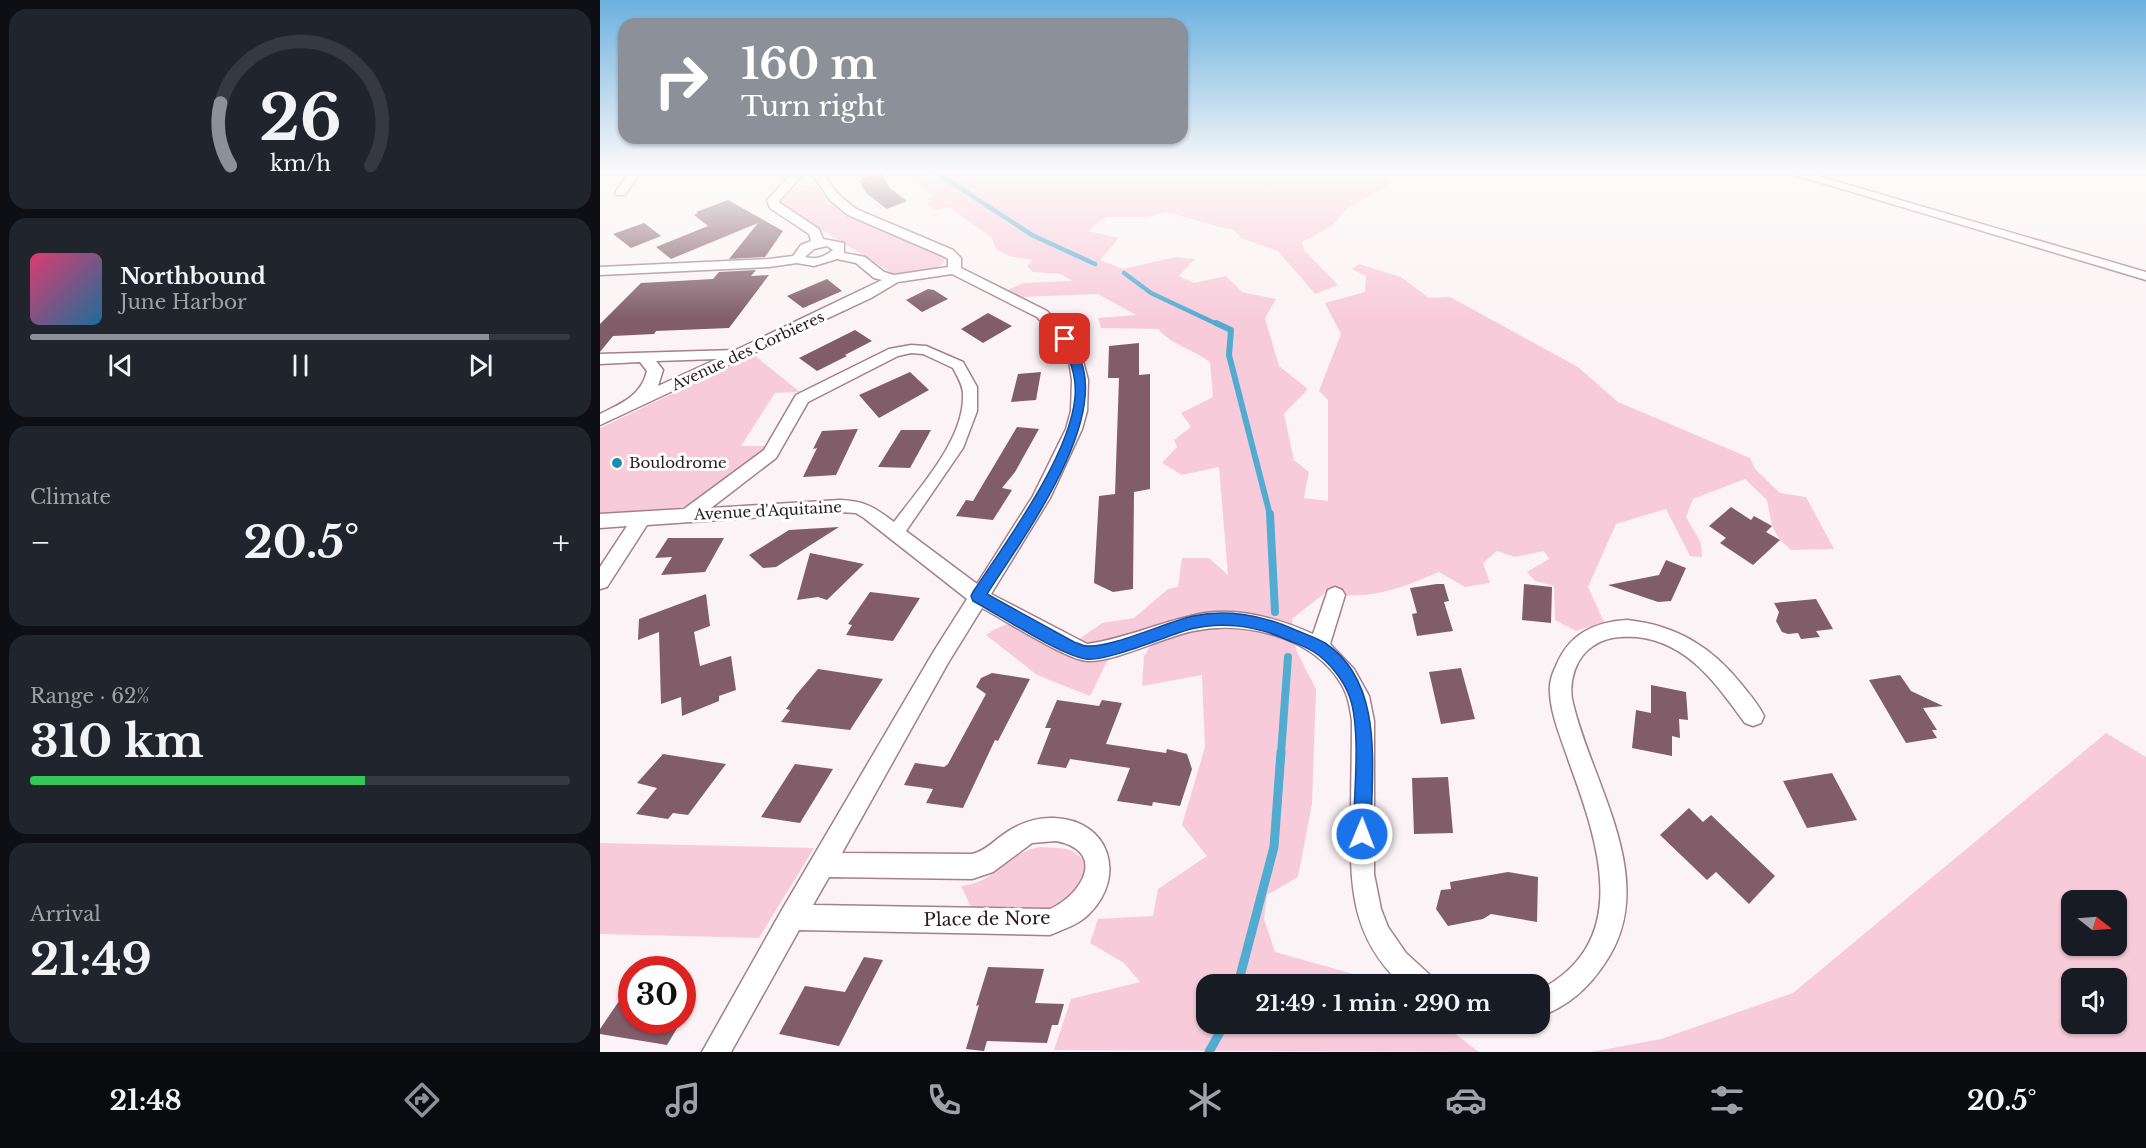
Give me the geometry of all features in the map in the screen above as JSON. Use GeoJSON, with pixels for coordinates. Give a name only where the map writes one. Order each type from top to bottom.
{"type":"FeatureCollection","features":[{"type":"Feature","properties":{"kind":"street"},"geometry":{"type":"LineString","coordinates":[[796,220],[815,232],[818,243]]}},
{"type":"Feature","properties":{"kind":"street"},"geometry":{"type":"LineString","coordinates":[[869,220],[948,253],[956,262],[954,270]]}},
{"type":"Feature","properties":{"kind":"street"},"geometry":{"type":"LineString","coordinates":[[1954,220],[2146,276]]}},
{"type":"Feature","properties":{"kind":"street"},"geometry":{"type":"LineString","coordinates":[[600,271],[769,264],[798,259],[814,263],[835,255],[839,246],[835,243],[818,243],[800,252],[798,259]]}},
{"type":"Feature","properties":{"kind":"street"},"geometry":{"type":"LineString","coordinates":[[716,1052],[940,657],[1041,498],[1074,429],[1081,396],[1076,361],[1056,327],[1042,314],[1024,303],[954,270],[894,279],[879,275],[860,260],[835,255]]}},
{"type":"Feature","properties":{"kind":"street","name":"Avenue des Corbieres"},"geometry":{"type":"LineString","coordinates":[[600,420],[866,295],[894,279]]}},
{"type":"Feature","properties":{"kind":"street"},"geometry":{"type":"LineString","coordinates":[[689,515],[770,453],[802,399],[894,352],[911,349],[926,350],[958,364],[971,393],[970,411],[965,430],[955,447],[896,532]]}},
{"type":"Feature","properties":{"kind":"street"},"geometry":{"type":"LineString","coordinates":[[600,359],[741,354]]}},
{"type":"Feature","properties":{"kind":"street"},"geometry":{"type":"LineString","coordinates":[[630,405],[651,386],[655,370],[644,357]]}},
{"type":"Feature","properties":{"kind":"street","name":"Avenue d'Aquitaine"},"geometry":{"type":"LineString","coordinates":[[600,521],[840,506],[859,507],[896,532],[978,596],[1069,646],[1087,653],[1105,650],[1193,622],[1225,619],[1269,625],[1319,647],[1333,658],[1347,675],[1358,696],[1363,721],[1362,874],[1368,909],[1379,936],[1397,962],[1410,974]]}},
{"type":"Feature","properties":{"kind":"street"},"geometry":{"type":"LineString","coordinates":[[600,582],[641,519]]}},
{"type":"Feature","properties":{"kind":"street"},"geometry":{"type":"LineString","coordinates":[[1319,647],[1335,595]]}},
{"type":"Feature","properties":{"kind":"street"},"geometry":{"type":"LineString","coordinates":[[1550,1000],[1593,961],[1606,934],[1613,910],[1614,880],[1607,839],[1565,717],[1560,690],[1565,667],[1577,646],[1596,634],[1618,629],[1642,629],[1670,636],[1693,650],[1718,670],[1753,716]]}},
{"type":"Feature","properties":{"kind":"street","name":"Place de Nore"},"geometry":{"type":"LineString","coordinates":[[792,918],[1050,922],[1067,915],[1084,902],[1093,885],[1098,863],[1094,847],[1083,836],[1063,831],[1037,830],[1018,837],[982,865],[961,868],[823,865]]}},
{"type":"Feature","properties":{"kind":"shaded area"},"geometry":{"type":"Polygon","coordinates":[[[806,220],[857,220],[942,256],[945,261],[928,271],[892,273],[806,220]]]}},
{"type":"Feature","properties":{"kind":"shaded area"},"geometry":{"type":"Polygon","coordinates":[[[967,220],[1102,220],[1088,231],[1119,238],[1100,260],[1123,269],[1176,257],[1195,259],[1179,276],[1194,283],[1226,276],[1242,292],[1276,299],[1265,318],[1279,366],[1308,389],[1284,414],[1294,460],[1309,472],[1304,498],[1328,501],[1328,400],[1319,391],[1341,334],[1325,303],[1365,292],[1366,276],[1352,269],[1359,264],[1401,277],[1429,298],[1450,297],[1578,367],[1618,402],[1750,458],[1755,469],[1780,493],[1806,497],[1834,549],[1791,550],[1780,540],[1772,526],[1767,500],[1745,479],[1693,499],[1686,517],[1701,543],[1702,557],[1690,556],[1666,509],[1616,524],[1588,587],[1604,622],[1576,631],[1555,620],[1554,586],[1535,581],[1527,572],[1549,559],[1544,551],[1515,557],[1497,551],[1483,563],[1490,583],[1465,587],[1439,572],[1384,592],[1355,595],[1325,593],[1292,619],[1296,650],[1316,689],[1312,804],[1298,877],[1267,895],[1264,919],[1275,952],[1353,974],[1196,974],[1196,1034],[1455,1034],[1479,1052],[1054,1050],[1071,999],[1140,982],[1124,963],[1090,943],[1098,919],[1153,916],[1158,889],[1207,856],[1182,825],[1205,747],[1202,675],[1142,686],[1144,656],[1166,621],[1118,639],[1090,696],[1037,675],[986,635],[998,628],[1021,622],[1052,630],[1075,642],[1102,623],[1134,618],[1168,589],[1178,587],[1182,558],[1209,558],[1228,575],[1219,467],[1182,475],[1162,463],[1177,447],[1174,440],[1191,427],[1181,413],[1213,397],[1210,362],[1170,339],[1158,329],[1101,328],[1098,318],[1136,315],[1098,294],[1021,297],[1006,291],[1023,283],[1072,281],[1061,274],[1033,272],[1027,266],[1033,260],[1009,256],[996,249],[992,238],[967,220]]]}},
{"type":"Feature","properties":{"kind":"shaded area"},"geometry":{"type":"Polygon","coordinates":[[[1195,220],[1337,220],[1333,225],[1302,242],[1304,250],[1338,285],[1315,294],[1278,251],[1241,238],[1235,231],[1195,220]]]}},
{"type":"Feature","properties":{"kind":"shaded area"},"geometry":{"type":"Polygon","coordinates":[[[754,355],[800,392],[775,393],[741,446],[767,446],[761,455],[692,504],[680,508],[600,513],[600,428],[754,355]]]}},
{"type":"Feature","properties":{"kind":"shaded area"},"geometry":{"type":"Polygon","coordinates":[[[2106,733],[2146,757],[2146,1052],[1591,1052],[1661,1039],[1793,993],[2106,733]]]}},
{"type":"Feature","properties":{"kind":"shaded area"},"geometry":{"type":"Polygon","coordinates":[[[600,843],[814,848],[759,938],[600,934],[600,843]]]}},
{"type":"Feature","properties":{"kind":"shaded area"},"geometry":{"type":"Polygon","coordinates":[[[1040,847],[1072,851],[1081,858],[1085,866],[1080,886],[1065,902],[1055,908],[1037,912],[971,907],[961,886],[984,879],[1019,855],[1040,847]]]}},
{"type":"Feature","properties":{"kind":"building"},"geometry":{"type":"Polygon","coordinates":[[[700,220],[764,220],[783,231],[765,257],[729,259],[758,223],[671,259],[656,247],[708,226],[700,220]]]}},
{"type":"Feature","properties":{"kind":"building"},"geometry":{"type":"Polygon","coordinates":[[[644,223],[661,236],[631,248],[613,234],[644,223]]]}},
{"type":"Feature","properties":{"kind":"building"},"geometry":{"type":"Polygon","coordinates":[[[756,270],[751,276],[769,275],[729,328],[656,331],[654,334],[613,336],[600,352],[600,324],[641,283],[713,279],[719,272],[756,270]]]}},
{"type":"Feature","properties":{"kind":"building"},"geometry":{"type":"Polygon","coordinates":[[[827,279],[842,291],[803,308],[787,296],[827,279]]]}},
{"type":"Feature","properties":{"kind":"building"},"geometry":{"type":"Polygon","coordinates":[[[928,289],[948,299],[922,312],[906,300],[928,289]]]}},
{"type":"Feature","properties":{"kind":"building"},"geometry":{"type":"Polygon","coordinates":[[[988,313],[1012,326],[983,343],[961,329],[988,313]]]}},
{"type":"Feature","properties":{"kind":"building"},"geometry":{"type":"Polygon","coordinates":[[[855,330],[872,341],[817,371],[799,358],[855,330]]]}},
{"type":"Feature","properties":{"kind":"building"},"geometry":{"type":"Polygon","coordinates":[[[1139,343],[1139,375],[1150,374],[1150,489],[1134,492],[1133,589],[1113,592],[1094,583],[1099,496],[1115,494],[1119,378],[1108,378],[1109,346],[1139,343]]]}},
{"type":"Feature","properties":{"kind":"building"},"geometry":{"type":"Polygon","coordinates":[[[910,372],[929,390],[879,418],[859,395],[910,372]]]}},
{"type":"Feature","properties":{"kind":"building"},"geometry":{"type":"Polygon","coordinates":[[[1041,372],[1036,400],[1011,402],[1018,374],[1041,372]]]}},
{"type":"Feature","properties":{"kind":"building"},"geometry":{"type":"Polygon","coordinates":[[[1017,427],[1039,429],[1015,472],[1002,488],[1012,490],[993,520],[956,516],[966,500],[973,501],[1017,427]]]}},
{"type":"Feature","properties":{"kind":"building"},"geometry":{"type":"Polygon","coordinates":[[[858,429],[836,475],[803,477],[817,448],[813,449],[822,431],[858,429]]]}},
{"type":"Feature","properties":{"kind":"building"},"geometry":{"type":"Polygon","coordinates":[[[901,430],[931,430],[910,468],[878,467],[901,430]]]}},
{"type":"Feature","properties":{"kind":"building"},"geometry":{"type":"Polygon","coordinates":[[[1731,507],[1751,520],[1754,516],[1772,526],[1766,532],[1780,540],[1753,565],[1720,543],[1726,538],[1709,526],[1731,507]]]}},
{"type":"Feature","properties":{"kind":"building"},"geometry":{"type":"Polygon","coordinates":[[[839,527],[776,567],[763,568],[749,555],[789,530],[839,527]]]}},
{"type":"Feature","properties":{"kind":"building"},"geometry":{"type":"Polygon","coordinates":[[[668,538],[724,538],[705,572],[661,575],[672,557],[655,558],[668,538]]]}},
{"type":"Feature","properties":{"kind":"building"},"geometry":{"type":"Polygon","coordinates":[[[810,553],[864,564],[827,600],[818,597],[797,600],[810,553]]]}},
{"type":"Feature","properties":{"kind":"building"},"geometry":{"type":"Polygon","coordinates":[[[1666,560],[1686,568],[1671,601],[1658,602],[1608,585],[1659,575],[1666,560]]]}},
{"type":"Feature","properties":{"kind":"building"},"geometry":{"type":"Polygon","coordinates":[[[1444,584],[1449,601],[1444,602],[1453,631],[1417,636],[1412,614],[1417,613],[1410,588],[1444,584]]]}},
{"type":"Feature","properties":{"kind":"building"},"geometry":{"type":"Polygon","coordinates":[[[1524,584],[1552,587],[1551,623],[1522,620],[1524,584]]]}},
{"type":"Feature","properties":{"kind":"building"},"geometry":{"type":"Polygon","coordinates":[[[870,592],[920,598],[893,641],[846,635],[852,625],[848,624],[870,592]]]}},
{"type":"Feature","properties":{"kind":"building"},"geometry":{"type":"Polygon","coordinates":[[[706,594],[710,626],[694,632],[700,666],[731,656],[736,690],[719,696],[719,701],[682,716],[681,697],[661,704],[659,632],[638,640],[639,619],[706,594]]]}},
{"type":"Feature","properties":{"kind":"building"},"geometry":{"type":"Polygon","coordinates":[[[1816,599],[1833,629],[1816,631],[1820,637],[1801,639],[1798,633],[1782,632],[1776,621],[1779,612],[1774,603],[1816,599]]]}},
{"type":"Feature","properties":{"kind":"building"},"geometry":{"type":"Polygon","coordinates":[[[1461,668],[1475,719],[1441,724],[1429,672],[1461,668]]]}},
{"type":"Feature","properties":{"kind":"building"},"geometry":{"type":"Polygon","coordinates":[[[818,669],[883,679],[850,730],[781,722],[790,710],[786,709],[818,669]]]}},
{"type":"Feature","properties":{"kind":"building"},"geometry":{"type":"Polygon","coordinates":[[[992,673],[1030,679],[998,741],[995,740],[963,808],[926,803],[933,789],[904,785],[915,763],[944,767],[948,764],[986,694],[976,687],[981,678],[992,673]]]}},
{"type":"Feature","properties":{"kind":"building"},"geometry":{"type":"Polygon","coordinates":[[[1900,675],[1911,691],[1943,706],[1923,708],[1937,730],[1932,730],[1937,738],[1906,743],[1869,680],[1900,675]]]}},
{"type":"Feature","properties":{"kind":"building"},"geometry":{"type":"Polygon","coordinates":[[[1651,685],[1686,692],[1688,720],[1679,719],[1680,738],[1672,736],[1672,756],[1632,748],[1636,710],[1651,713],[1651,685]]]}},
{"type":"Feature","properties":{"kind":"building"},"geometry":{"type":"Polygon","coordinates":[[[1057,700],[1099,706],[1102,700],[1122,703],[1106,744],[1166,753],[1167,749],[1187,754],[1192,769],[1180,806],[1153,802],[1152,806],[1117,801],[1130,768],[1070,759],[1066,768],[1037,764],[1051,728],[1045,728],[1057,700]]]}},
{"type":"Feature","properties":{"kind":"building"},"geometry":{"type":"Polygon","coordinates":[[[663,754],[726,764],[688,815],[673,813],[668,819],[636,814],[657,788],[637,783],[663,754]]]}},
{"type":"Feature","properties":{"kind":"building"},"geometry":{"type":"Polygon","coordinates":[[[795,764],[833,769],[800,823],[761,817],[795,764]]]}},
{"type":"Feature","properties":{"kind":"building"},"geometry":{"type":"Polygon","coordinates":[[[1832,773],[1857,820],[1807,828],[1783,781],[1832,773]]]}},
{"type":"Feature","properties":{"kind":"building"},"geometry":{"type":"Polygon","coordinates":[[[1448,777],[1453,833],[1414,834],[1412,778],[1448,777]]]}},
{"type":"Feature","properties":{"kind":"building"},"geometry":{"type":"Polygon","coordinates":[[[1689,808],[1703,822],[1711,815],[1775,876],[1749,904],[1716,872],[1707,880],[1660,835],[1689,808]]]}},
{"type":"Feature","properties":{"kind":"building"},"geometry":{"type":"Polygon","coordinates":[[[1508,872],[1538,877],[1537,922],[1491,914],[1483,919],[1448,926],[1436,909],[1441,890],[1451,889],[1450,882],[1508,872]]]}},
{"type":"Feature","properties":{"kind":"building"},"geometry":{"type":"Polygon","coordinates":[[[864,957],[883,960],[839,1046],[779,1034],[805,986],[845,992],[864,957]]]}},
{"type":"Feature","properties":{"kind":"building"},"geometry":{"type":"Polygon","coordinates":[[[988,967],[1044,969],[1035,1003],[1064,1004],[1058,1025],[1052,1025],[1047,1043],[987,1041],[984,1051],[966,1049],[988,967]]]}},
{"type":"Feature","properties":{"kind":"building"},"geometry":{"type":"Polygon","coordinates":[[[618,1003],[618,1034],[674,1034],[667,1045],[600,1034],[600,1029],[618,1003]]]}},
{"type":"Feature","properties":{"kind":"waterway"},"geometry":{"type":"LineString","coordinates":[[1009,220],[1032,235],[1095,264]]}},
{"type":"Feature","properties":{"kind":"waterway"},"geometry":{"type":"LineString","coordinates":[[1124,273],[1151,293],[1219,325]]}},
{"type":"Feature","properties":{"kind":"waterway"},"geometry":{"type":"LineString","coordinates":[[1216,323],[1231,330],[1229,355],[1270,515]]}},
{"type":"Feature","properties":{"kind":"waterway"},"geometry":{"type":"LineString","coordinates":[[1270,514],[1275,612]]}},
{"type":"Feature","properties":{"kind":"waterway"},"geometry":{"type":"LineString","coordinates":[[1281,754],[1288,657]]}},
{"type":"Feature","properties":{"kind":"waterway"},"geometry":{"type":"LineString","coordinates":[[1241,974],[1274,847],[1281,752]]}},
{"type":"Feature","properties":{"kind":"waterway"},"geometry":{"type":"LineString","coordinates":[[1209,1052],[1219,1034]]}},
{"type":"Feature","properties":{"kind":"place","name":"Boulodrome"},"geometry":{"type":"Point","coordinates":[617,463]}},
{"type":"Feature","properties":{"kind":"route"},"geometry":{"type":"LineString","coordinates":[[1065,339],[1076,361],[1080,380],[1081,396],[1074,429],[1041,498],[978,596],[1069,646],[1087,653],[1105,650],[1193,622],[1225,619],[1269,625],[1319,647],[1333,658],[1347,675],[1358,696],[1363,721],[1362,834]]}}]}
